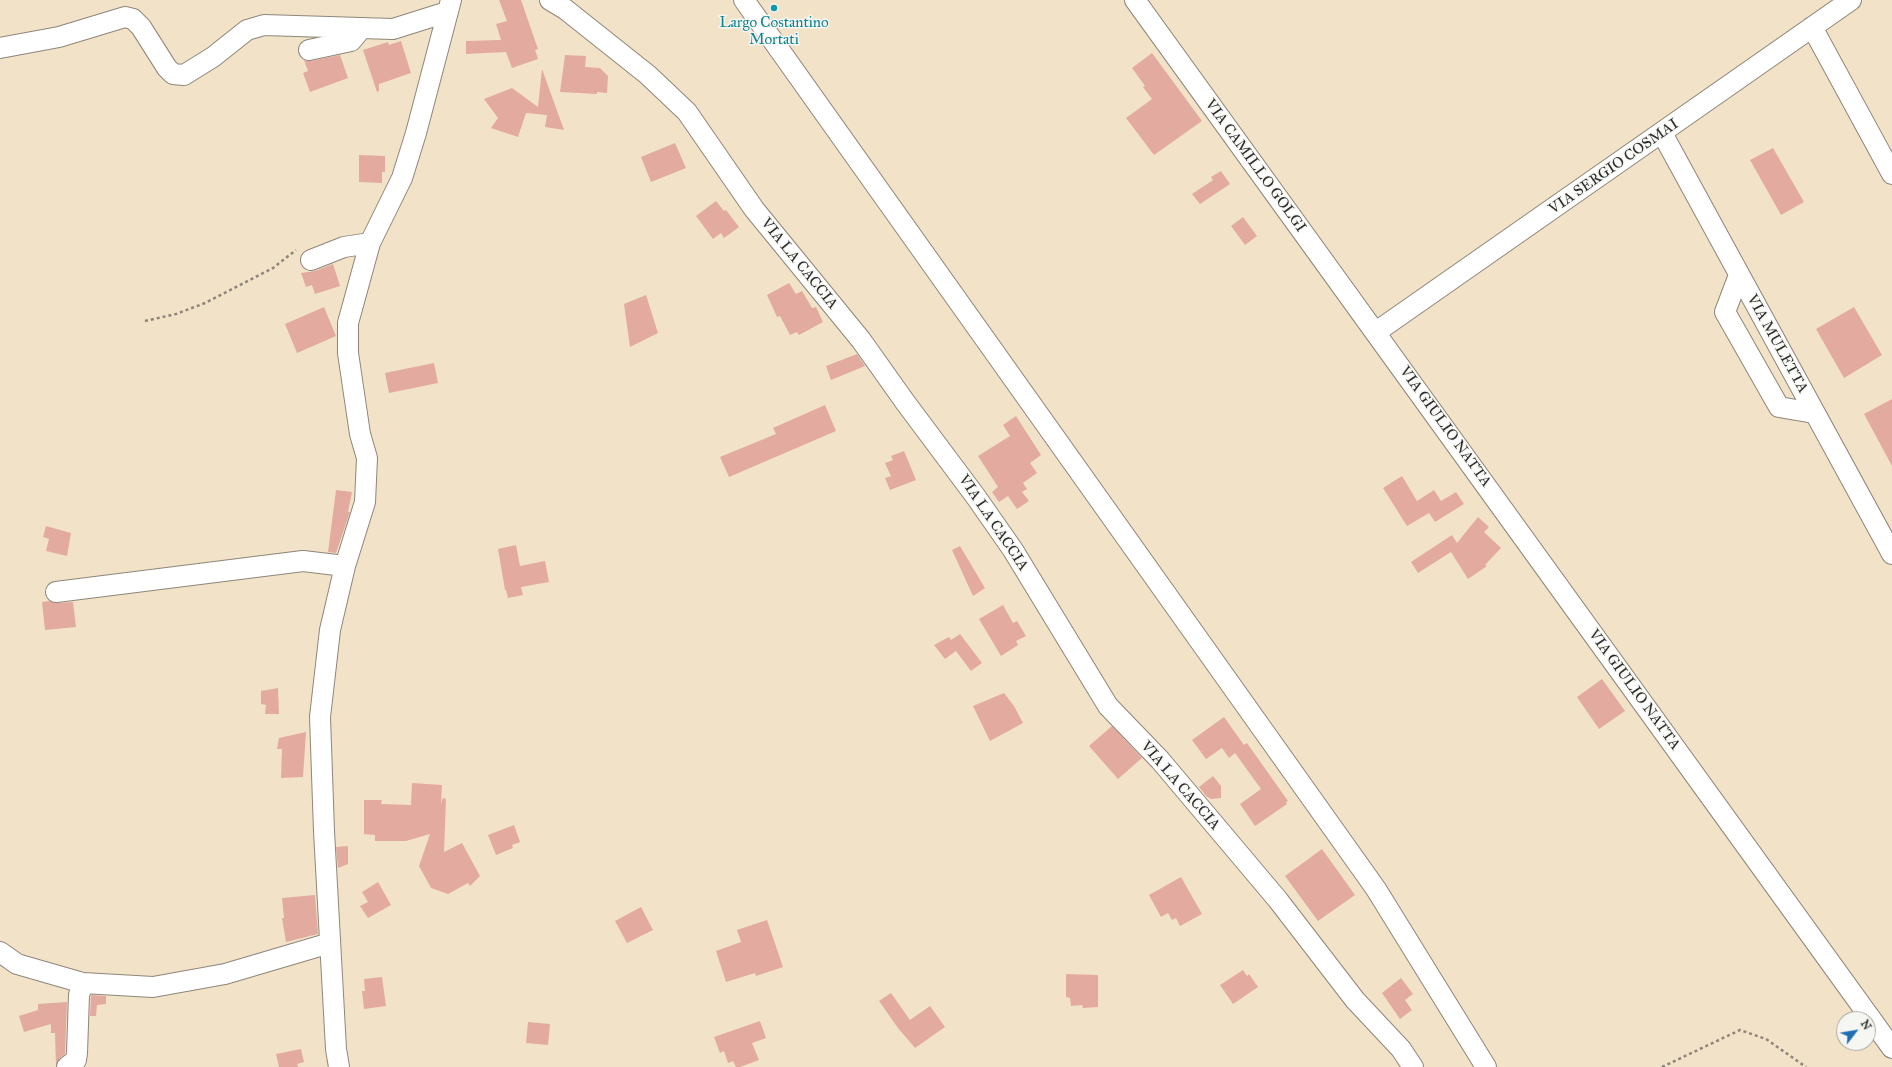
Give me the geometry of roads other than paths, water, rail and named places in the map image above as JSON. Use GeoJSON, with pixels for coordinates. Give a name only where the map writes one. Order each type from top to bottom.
{"type":"FeatureCollection","features":[{"type":"Feature","properties":{"kind":"street","name":"VIA LA CACCIA"},"geometry":{"type":"LineString","coordinates":[[550,0],[565,9],[648,76],[687,112],[754,209],[861,340],[976,497],[1013,550],[1108,706],[1160,760],[1278,900],[1355,1000],[1401,1049],[1413,1067]]}},
{"type":"Feature","properties":{"kind":"street"},"geometry":{"type":"LineString","coordinates":[[744,0],[1376,889],[1486,1067]]}},
{"type":"Feature","properties":{"kind":"street","name":"VIA CAMILLO GOLGI"},"geometry":{"type":"LineString","coordinates":[[1135,0],[1376,332]]}},
{"type":"Feature","properties":{"kind":"street","name":"VIA SERGIO COSMAI"},"geometry":{"type":"LineString","coordinates":[[1376,332],[1851,0]]}},
{"type":"Feature","properties":{"kind":"street"},"geometry":{"type":"LineString","coordinates":[[0,48],[59,37],[125,17],[133,19],[141,27],[167,68],[173,74],[184,75],[213,58],[247,30],[264,25],[393,29],[449,6]]}},
{"type":"Feature","properties":{"kind":"street"},"geometry":{"type":"LineString","coordinates":[[338,1067],[324,831],[320,717],[330,630],[345,566],[365,502],[367,458],[360,434],[348,353],[348,323],[370,243],[402,178],[416,133],[449,6]]}},
{"type":"Feature","properties":{"kind":"street"},"geometry":{"type":"LineString","coordinates":[[1812,27],[1892,174]]}},
{"type":"Feature","properties":{"kind":"street"},"geometry":{"type":"LineString","coordinates":[[309,50],[351,42],[361,29]]}},
{"type":"Feature","properties":{"kind":"street","name":"VIA MULETTA"},"geometry":{"type":"LineString","coordinates":[[1662,133],[1892,554]]}},
{"type":"Feature","properties":{"kind":"street"},"geometry":{"type":"LineString","coordinates":[[305,254],[370,243]]}},
{"type":"Feature","properties":{"kind":"street"},"geometry":{"type":"LineString","coordinates":[[1739,275],[1725,312],[1779,407],[1814,413]]}},
{"type":"Feature","properties":{"kind":"street","name":"VIA GIULIO NATTA"},"geometry":{"type":"LineString","coordinates":[[1376,332],[1892,1048]]}},
{"type":"Feature","properties":{"kind":"street"},"geometry":{"type":"LineString","coordinates":[[56,592],[303,561],[345,566]]}},
{"type":"Feature","properties":{"kind":"street"},"geometry":{"type":"LineString","coordinates":[[0,952],[17,964],[83,983],[153,987],[225,974],[330,943]]}},
{"type":"Feature","properties":{"kind":"street"},"geometry":{"type":"LineString","coordinates":[[67,1067],[76,1060],[79,995],[83,983]]}},
{"type":"Feature","properties":{"kind":"place","name":"Largo Costantino Mortati"},"geometry":{"type":"Point","coordinates":[774,8]}}]}
